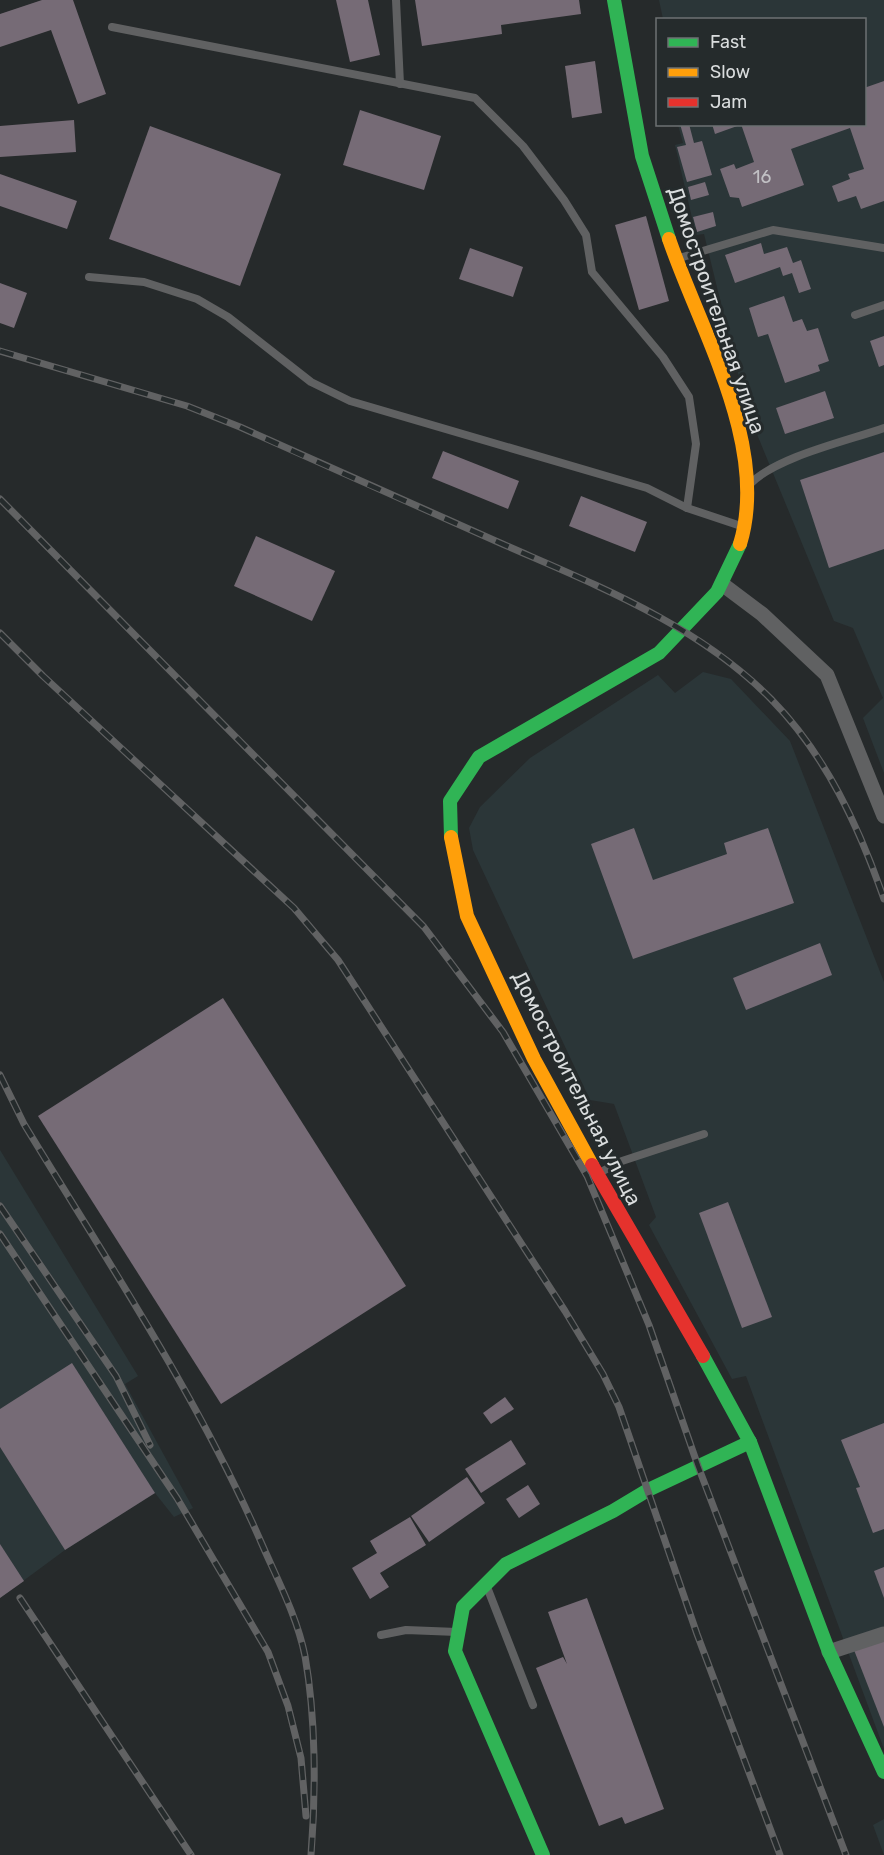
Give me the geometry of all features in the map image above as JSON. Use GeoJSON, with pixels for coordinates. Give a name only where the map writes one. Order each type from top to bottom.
{"type":"FeatureCollection","features":[{"type":"Feature","properties":{"kind":"street","name":"Домостроительная улица"},"geometry":{"type":"LineString","coordinates":[[614,0],[642,157],[675,259],[730,398],[744,445],[747,487],[743,527],[722,584],[683,630],[659,653],[479,757],[450,801],[451,845],[467,916],[534,1059],[597,1174],[722,1388],[750,1442],[829,1652],[884,1772]]}},
{"type":"Feature","properties":{"kind":"street"},"geometry":{"type":"LineString","coordinates":[[722,584],[762,614],[827,675],[884,816]]}},
{"type":"Feature","properties":{"kind":"street"},"geometry":{"type":"LineString","coordinates":[[543,1855],[455,1651],[463,1607],[506,1564],[613,1511],[648,1490],[750,1442]]}},
{"type":"Feature","properties":{"kind":"street"},"geometry":{"type":"LineString","coordinates":[[829,1652],[884,1634]]}},
{"type":"Feature","properties":{"kind":"lane"},"geometry":{"type":"LineString","coordinates":[[396,0],[400,84]]}},
{"type":"Feature","properties":{"kind":"lane"},"geometry":{"type":"LineString","coordinates":[[112,27],[475,98],[523,146],[564,200],[586,235],[592,272],[663,357],[689,397],[696,444],[687,508]]}},
{"type":"Feature","properties":{"kind":"lane"},"geometry":{"type":"LineString","coordinates":[[675,259],[772,230],[884,248]]}},
{"type":"Feature","properties":{"kind":"lane"},"geometry":{"type":"LineString","coordinates":[[89,277],[144,282],[197,299],[228,317],[311,382],[350,401],[647,488],[687,508],[743,527]]}},
{"type":"Feature","properties":{"kind":"lane"},"geometry":{"type":"LineString","coordinates":[[855,315],[884,305]]}},
{"type":"Feature","properties":{"kind":"lane"},"geometry":{"type":"LineString","coordinates":[[747,487],[760,474],[794,459],[884,428]]}},
{"type":"Feature","properties":{"kind":"lane"},"geometry":{"type":"LineString","coordinates":[[597,1174],[622,1161],[704,1134]]}},
{"type":"Feature","properties":{"kind":"lane"},"geometry":{"type":"LineString","coordinates":[[485,1583],[533,1705]]}},
{"type":"Feature","properties":{"kind":"lane"},"geometry":{"type":"LineString","coordinates":[[381,1635],[406,1629],[458,1632]]}},
{"type":"Feature","properties":{"kind":"shaded area"},"geometry":{"type":"Polygon","coordinates":[[[659,0],[884,0],[884,773],[863,718],[883,698],[853,628],[834,621],[747,410],[704,234],[696,235],[675,145],[683,143],[678,126],[866,126],[866,18],[663,18],[659,0]]]}},
{"type":"Feature","properties":{"kind":"shaded area"},"geometry":{"type":"Polygon","coordinates":[[[703,672],[731,679],[790,741],[884,982],[884,1749],[746,1376],[732,1379],[649,1225],[656,1217],[614,1104],[590,1100],[473,850],[469,828],[480,807],[530,758],[658,675],[675,693],[703,672]]]}},
{"type":"Feature","properties":{"kind":"shaded area"},"geometry":{"type":"Polygon","coordinates":[[[0,1150],[138,1376],[125,1384],[193,1508],[174,1517],[155,1493],[65,1550],[0,1598],[0,1150]]]}},
{"type":"Feature","properties":{"kind":"shaded area"},"geometry":{"type":"Polygon","coordinates":[[[884,1819],[884,1855],[873,1825],[884,1819]]]}},
{"type":"Feature","properties":{"kind":"building"},"geometry":{"type":"Polygon","coordinates":[[[42,0],[73,0],[106,94],[78,104],[51,30],[0,47],[0,14],[42,0]]]}},
{"type":"Feature","properties":{"kind":"building"},"geometry":{"type":"Polygon","coordinates":[[[336,0],[368,0],[380,55],[350,62],[336,0]]]}},
{"type":"Feature","properties":{"kind":"building"},"geometry":{"type":"Polygon","coordinates":[[[415,0],[579,0],[581,14],[501,25],[502,34],[422,46],[415,0]]]}},
{"type":"Feature","properties":{"kind":"building"},"geometry":{"type":"Polygon","coordinates":[[[595,61],[602,113],[572,118],[565,66],[595,61]]]}},
{"type":"Feature","properties":{"kind":"building"},"geometry":{"type":"Polygon","coordinates":[[[884,81],[884,201],[861,209],[856,196],[838,202],[832,186],[850,179],[848,174],[864,169],[850,128],[791,149],[804,185],[742,207],[739,198],[730,197],[720,169],[734,164],[736,169],[754,162],[742,126],[866,126],[866,87],[884,81]]]}},
{"type":"Feature","properties":{"kind":"building"},"geometry":{"type":"Polygon","coordinates":[[[360,110],[441,136],[424,190],[343,165],[360,110]]]}},
{"type":"Feature","properties":{"kind":"building"},"geometry":{"type":"Polygon","coordinates":[[[74,120],[76,152],[0,157],[0,126],[74,120]]]}},
{"type":"Feature","properties":{"kind":"building"},"geometry":{"type":"Polygon","coordinates":[[[150,126],[281,174],[240,286],[109,239],[150,126]]]}},
{"type":"Feature","properties":{"kind":"building"},"geometry":{"type":"Polygon","coordinates":[[[681,126],[690,126],[694,143],[702,141],[712,175],[687,182],[677,147],[686,145],[681,126]]]}},
{"type":"Feature","properties":{"kind":"building"},"geometry":{"type":"Polygon","coordinates":[[[713,126],[737,126],[715,134],[713,126]]]}},
{"type":"Feature","properties":{"kind":"building"},"geometry":{"type":"Polygon","coordinates":[[[0,174],[77,201],[67,229],[0,206],[0,174]]]}},
{"type":"Feature","properties":{"kind":"building"},"geometry":{"type":"Polygon","coordinates":[[[705,182],[709,195],[691,200],[688,187],[705,182]]]}},
{"type":"Feature","properties":{"kind":"building"},"geometry":{"type":"Polygon","coordinates":[[[713,212],[716,226],[697,232],[693,217],[713,212]]]}},
{"type":"Feature","properties":{"kind":"building"},"geometry":{"type":"Polygon","coordinates":[[[646,216],[669,301],[639,310],[615,225],[646,216]]]}},
{"type":"Feature","properties":{"kind":"building"},"geometry":{"type":"Polygon","coordinates":[[[761,243],[764,254],[787,247],[793,263],[801,260],[811,289],[799,293],[792,273],[783,276],[780,267],[735,283],[725,255],[761,243]]]}},
{"type":"Feature","properties":{"kind":"building"},"geometry":{"type":"Polygon","coordinates":[[[470,248],[523,267],[513,297],[459,279],[470,248]]]}},
{"type":"Feature","properties":{"kind":"building"},"geometry":{"type":"Polygon","coordinates":[[[0,283],[27,293],[14,328],[0,323],[0,283]]]}},
{"type":"Feature","properties":{"kind":"building"},"geometry":{"type":"Polygon","coordinates":[[[784,296],[793,322],[802,319],[807,331],[818,328],[829,361],[818,365],[820,371],[785,383],[768,334],[758,337],[749,308],[784,296]]]}},
{"type":"Feature","properties":{"kind":"building"},"geometry":{"type":"Polygon","coordinates":[[[884,336],[884,365],[879,367],[870,341],[884,336]]]}},
{"type":"Feature","properties":{"kind":"building"},"geometry":{"type":"Polygon","coordinates":[[[825,391],[834,418],[785,434],[776,408],[825,391]]]}},
{"type":"Feature","properties":{"kind":"building"},"geometry":{"type":"Polygon","coordinates":[[[443,451],[519,481],[508,509],[432,478],[443,451]]]}},
{"type":"Feature","properties":{"kind":"building"},"geometry":{"type":"Polygon","coordinates":[[[884,452],[884,549],[829,568],[800,480],[884,452]]]}},
{"type":"Feature","properties":{"kind":"building"},"geometry":{"type":"Polygon","coordinates":[[[581,496],[647,522],[635,552],[569,526],[581,496]]]}},
{"type":"Feature","properties":{"kind":"building"},"geometry":{"type":"Polygon","coordinates":[[[256,536],[335,571],[312,621],[234,586],[256,536]]]}},
{"type":"Feature","properties":{"kind":"building"},"geometry":{"type":"Polygon","coordinates":[[[634,828],[653,880],[727,854],[724,843],[768,828],[794,903],[633,959],[591,844],[634,828]]]}},
{"type":"Feature","properties":{"kind":"building"},"geometry":{"type":"Polygon","coordinates":[[[820,943],[832,975],[746,1010],[733,978],[820,943]]]}},
{"type":"Feature","properties":{"kind":"building"},"geometry":{"type":"Polygon","coordinates":[[[223,998],[406,1286],[221,1404],[38,1116],[223,998]]]}},
{"type":"Feature","properties":{"kind":"building"},"geometry":{"type":"Polygon","coordinates":[[[728,1202],[772,1317],[742,1328],[699,1213],[728,1202]]]}},
{"type":"Feature","properties":{"kind":"building"},"geometry":{"type":"Polygon","coordinates":[[[72,1363],[155,1493],[65,1550],[0,1447],[0,1409],[72,1363]]]}},
{"type":"Feature","properties":{"kind":"building"},"geometry":{"type":"Polygon","coordinates":[[[505,1397],[514,1409],[491,1424],[483,1413],[505,1397]]]}},
{"type":"Feature","properties":{"kind":"building"},"geometry":{"type":"Polygon","coordinates":[[[884,1423],[884,1529],[873,1533],[856,1488],[860,1487],[841,1440],[884,1423]]]}},
{"type":"Feature","properties":{"kind":"building"},"geometry":{"type":"Polygon","coordinates":[[[511,1440],[526,1464],[481,1493],[465,1469],[511,1440]]]}},
{"type":"Feature","properties":{"kind":"building"},"geometry":{"type":"Polygon","coordinates":[[[467,1477],[485,1503],[429,1542],[411,1516],[467,1477]]]}},
{"type":"Feature","properties":{"kind":"building"},"geometry":{"type":"Polygon","coordinates":[[[528,1485],[540,1504],[519,1518],[506,1499],[528,1485]]]}},
{"type":"Feature","properties":{"kind":"building"},"geometry":{"type":"Polygon","coordinates":[[[410,1517],[426,1545],[380,1573],[389,1587],[370,1599],[352,1568],[377,1553],[370,1541],[410,1517]]]}},
{"type":"Feature","properties":{"kind":"building"},"geometry":{"type":"Polygon","coordinates":[[[0,1544],[24,1581],[0,1598],[0,1544]]]}},
{"type":"Feature","properties":{"kind":"building"},"geometry":{"type":"Polygon","coordinates":[[[884,1567],[884,1598],[874,1571],[884,1567]]]}},
{"type":"Feature","properties":{"kind":"building"},"geometry":{"type":"Polygon","coordinates":[[[587,1598],[664,1809],[625,1824],[622,1817],[599,1826],[536,1668],[563,1657],[567,1664],[548,1612],[587,1598]]]}},
{"type":"Feature","properties":{"kind":"building"},"geometry":{"type":"Polygon","coordinates":[[[884,1639],[884,1727],[854,1650],[884,1639]]]}},
{"type":"Feature","properties":{"kind":"railway"},"geometry":{"type":"LineString","coordinates":[[0,351],[187,406],[240,427],[606,590],[677,627],[742,672],[791,721],[839,793],[864,845],[884,899]]}},
{"type":"Feature","properties":{"kind":"railway"},"geometry":{"type":"LineString","coordinates":[[0,499],[424,927],[503,1032],[587,1176],[649,1325],[698,1466],[846,1855]]}},
{"type":"Feature","properties":{"kind":"railway"},"geometry":{"type":"LineString","coordinates":[[0,633],[43,676],[294,908],[338,960],[565,1311],[603,1374],[619,1407],[697,1634],[780,1855]]}},
{"type":"Feature","properties":{"kind":"railway"},"geometry":{"type":"LineString","coordinates":[[0,1075],[24,1124],[150,1329],[209,1434],[236,1487],[292,1612],[305,1656],[313,1730],[314,1806],[311,1855]]}},
{"type":"Feature","properties":{"kind":"railway"},"geometry":{"type":"LineString","coordinates":[[0,1206],[116,1376],[150,1445]]}},
{"type":"Feature","properties":{"kind":"railway"},"geometry":{"type":"LineString","coordinates":[[0,1234],[177,1498],[268,1652],[288,1706],[301,1758],[306,1816]]}},
{"type":"Feature","properties":{"kind":"railway"},"geometry":{"type":"LineString","coordinates":[[20,1598],[191,1855]]}},
{"type":"Feature","properties":{"kind":"traffic: fast"},"geometry":{"type":"LineString","coordinates":[[614,0],[642,156],[669,239]]}},
{"type":"Feature","properties":{"kind":"traffic: fast"},"geometry":{"type":"LineString","coordinates":[[451,837],[450,801],[479,757],[659,653],[717,592],[740,544]]}},
{"type":"Feature","properties":{"kind":"traffic: fast"},"geometry":{"type":"LineString","coordinates":[[543,1855],[455,1651],[463,1607],[506,1564],[613,1511],[648,1490],[750,1442],[703,1356]]}},
{"type":"Feature","properties":{"kind":"traffic: fast"},"geometry":{"type":"LineString","coordinates":[[750,1442],[829,1652],[884,1772]]}},
{"type":"Feature","properties":{"kind":"traffic: slow"},"geometry":{"type":"LineString","coordinates":[[669,239],[713,350],[739,428],[746,468],[747,506],[740,544]]}},
{"type":"Feature","properties":{"kind":"traffic: slow"},"geometry":{"type":"LineString","coordinates":[[451,837],[467,916],[534,1059],[592,1165]]}},
{"type":"Feature","properties":{"kind":"traffic: jam"},"geometry":{"type":"LineString","coordinates":[[592,1165],[703,1356]]}}]}
